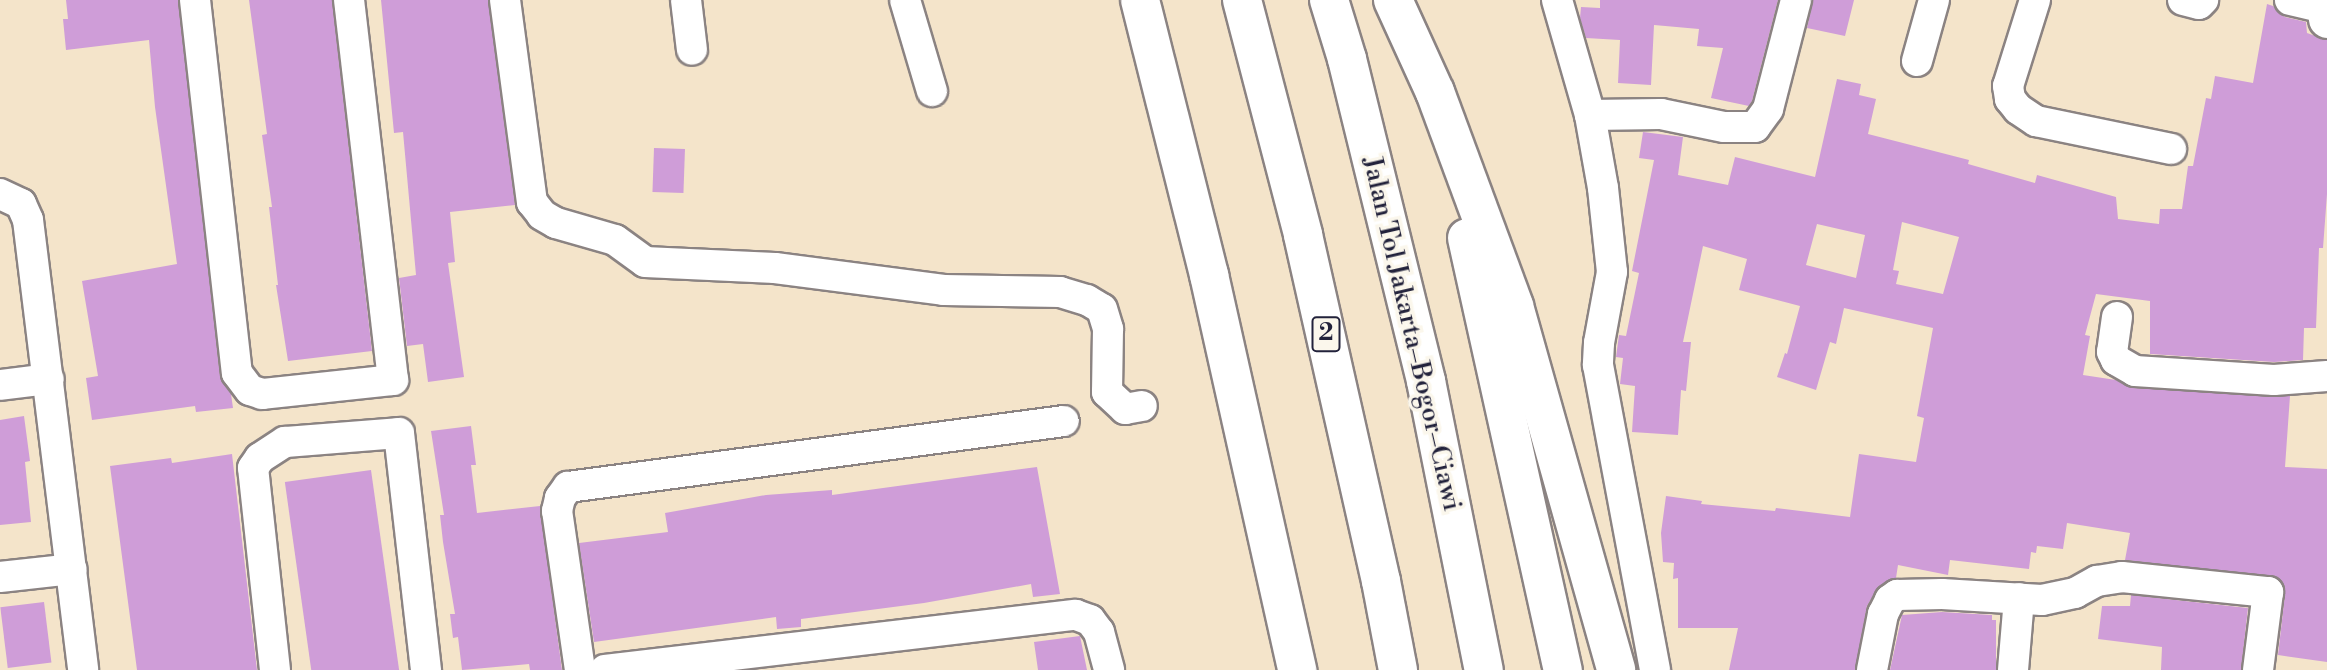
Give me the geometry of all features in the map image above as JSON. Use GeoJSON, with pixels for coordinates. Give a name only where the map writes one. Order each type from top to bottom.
{"type":"FeatureCollection","features":[{"type":"Feature","properties":{"kind":"highway"},"geometry":{"type":"LineString","coordinates":[[1140,0],[1209,275],[1297,670]]}},
{"type":"Feature","properties":{"kind":"highway","name":"2"},"geometry":{"type":"LineString","coordinates":[[1242,0],[1307,248],[1381,581],[1398,670]]}},
{"type":"Feature","properties":{"kind":"highway","name":"Jalan Tol Jakarta–Bogor–Ciawi"},"geometry":{"type":"LineString","coordinates":[[1329,0],[1347,60],[1426,381],[1484,670]]}},
{"type":"Feature","properties":{"kind":"highway"},"geometry":{"type":"LineString","coordinates":[[1393,0],[1435,92],[1514,306],[1616,670]]}},
{"type":"Feature","properties":{"kind":"highway"},"geometry":{"type":"LineString","coordinates":[[1435,92],[1563,670]]}},
{"type":"Feature","properties":{"kind":"street"},"geometry":{"type":"LineString","coordinates":[[195,0],[237,373],[250,390],[262,394],[393,380],[349,0]]}},
{"type":"Feature","properties":{"kind":"street"},"geometry":{"type":"LineString","coordinates":[[505,0],[532,202],[542,215],[556,223],[615,240],[645,261],[733,264],[944,290],[1060,292],[1087,299],[1102,309],[1108,329],[1107,391],[1125,410],[1142,406]]}},
{"type":"Feature","properties":{"kind":"street"},"geometry":{"type":"LineString","coordinates":[[687,0],[692,50]]}},
{"type":"Feature","properties":{"kind":"street"},"geometry":{"type":"LineString","coordinates":[[904,0],[926,91]]}},
{"type":"Feature","properties":{"kind":"street"},"geometry":{"type":"LineString","coordinates":[[1557,0],[1590,115],[1603,188],[1612,272],[1599,343],[1598,365],[1655,670]]}},
{"type":"Feature","properties":{"kind":"street"},"geometry":{"type":"LineString","coordinates":[[1590,115],[1661,114],[1724,127],[1755,127],[1768,109],[1796,0]]}},
{"type":"Feature","properties":{"kind":"street"},"geometry":{"type":"LineString","coordinates":[[1917,61],[1934,0]]}},
{"type":"Feature","properties":{"kind":"street"},"geometry":{"type":"LineString","coordinates":[[2035,0],[2008,86],[2010,99],[2018,109],[2036,121],[2171,149]]}},
{"type":"Feature","properties":{"kind":"street"},"geometry":{"type":"LineString","coordinates":[[2183,0],[2199,4],[2203,0]]}},
{"type":"Feature","properties":{"kind":"street"},"geometry":{"type":"LineString","coordinates":[[0,194],[21,204],[28,220],[83,670]]}},
{"type":"Feature","properties":{"kind":"street"},"geometry":{"type":"LineString","coordinates":[[2117,317],[2112,352],[2116,360],[2135,371],[2274,380],[2327,376]]}},
{"type":"Feature","properties":{"kind":"street"},"geometry":{"type":"LineString","coordinates":[[0,385],[49,379]]}},
{"type":"Feature","properties":{"kind":"street"},"geometry":{"type":"LineString","coordinates":[[580,670],[558,511],[560,498],[568,487],[1064,421]]}},
{"type":"Feature","properties":{"kind":"street"},"geometry":{"type":"LineString","coordinates":[[275,670],[253,468],[271,448],[285,442],[399,433],[426,670]]}},
{"type":"Feature","properties":{"kind":"street"},"geometry":{"type":"LineString","coordinates":[[0,577],[72,569]]}},
{"type":"Feature","properties":{"kind":"street"},"geometry":{"type":"LineString","coordinates":[[1872,670],[1882,614],[1890,600],[1897,596],[1942,594],[2019,598],[2064,597],[2097,581],[2122,577],[2268,592],[2258,670]]}},
{"type":"Feature","properties":{"kind":"street"},"geometry":{"type":"LineString","coordinates":[[2013,670],[2019,598]]}},
{"type":"Feature","properties":{"kind":"street"},"geometry":{"type":"LineString","coordinates":[[605,670],[1076,615],[1090,620],[1099,632],[1109,670]]}},
{"type":"Feature","properties":{"kind":"building"},"geometry":{"type":"Polygon","coordinates":[[[66,0],[178,0],[220,375],[231,394],[233,408],[196,412],[195,406],[92,420],[86,378],[98,376],[82,281],[177,264],[155,107],[149,40],[66,50],[63,19],[68,19],[66,0]]]}},
{"type":"Feature","properties":{"kind":"building"},"geometry":{"type":"Polygon","coordinates":[[[249,0],[332,0],[372,351],[288,361],[276,285],[269,207],[272,207],[262,135],[267,134],[249,0]]]}},
{"type":"Feature","properties":{"kind":"building"},"geometry":{"type":"Polygon","coordinates":[[[381,0],[488,0],[515,205],[450,212],[455,262],[448,263],[464,377],[428,382],[423,344],[407,346],[399,278],[416,275],[403,132],[394,133],[381,0]]]}},
{"type":"Feature","properties":{"kind":"building"},"geometry":{"type":"Polygon","coordinates":[[[1600,0],[1778,0],[1749,106],[1711,98],[1723,48],[1697,46],[1699,29],[1654,25],[1651,85],[1618,83],[1620,40],[1586,38],[1580,18],[1581,7],[1600,8],[1600,0]]]}},
{"type":"Feature","properties":{"kind":"building"},"geometry":{"type":"Polygon","coordinates":[[[1813,0],[1854,0],[1845,36],[1807,28],[1813,0]]]}},
{"type":"Feature","properties":{"kind":"building"},"geometry":{"type":"Polygon","coordinates":[[[2267,4],[2285,17],[2306,22],[2307,33],[2327,40],[2327,194],[2323,248],[2319,248],[2316,328],[2304,328],[2303,360],[2274,362],[2150,354],[2150,301],[2096,294],[2085,335],[2090,336],[2083,375],[2116,380],[2134,388],[2290,396],[2285,467],[2327,469],[2327,662],[2278,655],[2285,594],[2284,585],[2278,578],[2125,560],[2130,533],[2067,523],[2063,549],[2037,546],[2036,553],[2031,552],[2029,569],[1950,560],[1948,575],[1898,565],[1896,578],[1879,586],[1867,606],[1855,670],[1729,670],[1738,628],[1678,628],[1678,578],[1673,579],[1674,563],[1663,562],[1661,533],[1666,496],[1702,501],[1701,504],[1775,511],[1776,508],[1850,517],[1859,454],[1916,462],[1924,418],[1917,416],[1933,328],[1844,308],[1836,344],[1830,342],[1816,390],[1777,377],[1785,353],[1787,354],[1800,306],[1739,290],[1747,259],[1703,246],[1683,342],[1691,342],[1686,391],[1681,390],[1678,435],[1632,432],[1635,386],[1620,384],[1623,358],[1616,357],[1619,335],[1626,336],[1639,273],[1632,271],[1654,160],[1639,158],[1643,132],[1683,137],[1678,175],[1728,185],[1735,157],[1815,177],[1837,79],[1861,84],[1859,95],[1876,99],[1868,134],[1969,160],[1968,164],[2035,183],[2037,175],[2116,197],[2118,219],[2159,224],[2160,209],[2182,209],[2188,166],[2193,166],[2206,98],[2211,99],[2215,76],[2253,83],[2267,4]],[[1902,222],[1893,270],[1899,271],[1896,284],[1943,294],[1959,237],[1902,222]],[[1817,224],[1806,265],[1856,278],[1865,235],[1817,224]]]}},
{"type":"Feature","properties":{"kind":"building"},"geometry":{"type":"Polygon","coordinates":[[[654,148],[685,149],[683,193],[652,192],[654,148]]]}},
{"type":"Feature","properties":{"kind":"building"},"geometry":{"type":"Polygon","coordinates":[[[24,416],[30,461],[25,462],[31,522],[0,525],[0,420],[24,416]]]}},
{"type":"Feature","properties":{"kind":"building"},"geometry":{"type":"Polygon","coordinates":[[[471,426],[476,465],[471,465],[477,513],[540,506],[562,670],[530,670],[529,664],[462,670],[458,637],[453,638],[450,614],[455,614],[443,542],[440,515],[444,515],[431,431],[471,426]]]}},
{"type":"Feature","properties":{"kind":"building"},"geometry":{"type":"Polygon","coordinates":[[[232,454],[257,670],[137,670],[110,466],[171,458],[172,463],[232,454]]]}},
{"type":"Feature","properties":{"kind":"building"},"geometry":{"type":"Polygon","coordinates":[[[1037,467],[1060,594],[1033,597],[1031,584],[924,603],[801,619],[801,627],[777,629],[776,617],[594,642],[579,543],[668,532],[665,513],[766,495],[832,490],[832,495],[1037,467]]]}},
{"type":"Feature","properties":{"kind":"building"},"geometry":{"type":"Polygon","coordinates":[[[371,470],[399,670],[311,670],[285,482],[371,470]]]}},
{"type":"Feature","properties":{"kind":"building"},"geometry":{"type":"Polygon","coordinates":[[[2131,595],[2248,608],[2241,670],[2161,670],[2162,647],[2098,639],[2102,606],[2130,606],[2131,595]]]}},
{"type":"Feature","properties":{"kind":"building"},"geometry":{"type":"Polygon","coordinates":[[[44,602],[51,663],[8,668],[0,607],[44,602]]]}},
{"type":"Feature","properties":{"kind":"building"},"geometry":{"type":"Polygon","coordinates":[[[1942,612],[1992,615],[1992,620],[1996,620],[1996,670],[1890,670],[1902,615],[1942,612]]]}},
{"type":"Feature","properties":{"kind":"building"},"geometry":{"type":"Polygon","coordinates":[[[1080,636],[1087,670],[1038,670],[1034,642],[1080,636]]]}}]}
